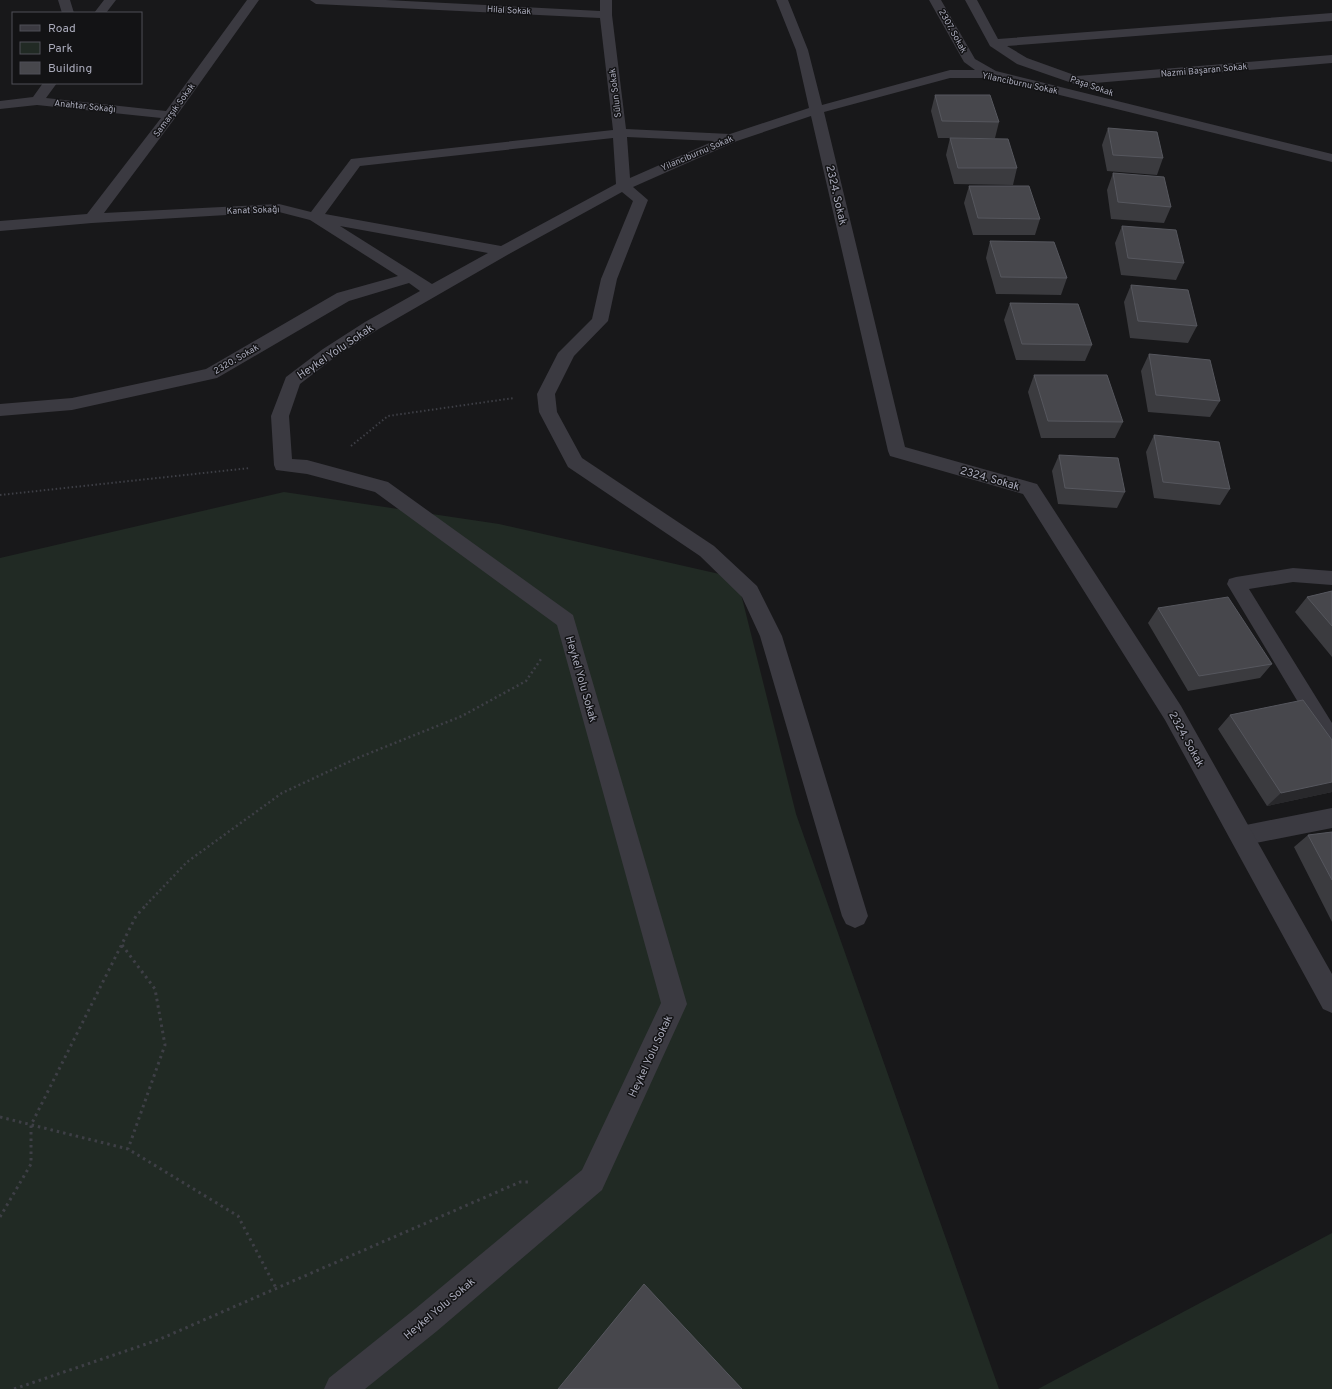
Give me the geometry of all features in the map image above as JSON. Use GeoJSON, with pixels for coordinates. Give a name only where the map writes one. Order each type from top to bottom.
{"type":"FeatureCollection","features":[{"type":"Feature","properties":{"kind":"street"},"geometry":{"type":"LineString","coordinates":[[64,0],[68,12]]}},
{"type":"Feature","properties":{"kind":"street"},"geometry":{"type":"LineString","coordinates":[[101,12],[110,0]]}},
{"type":"Feature","properties":{"kind":"street","name":"Samarşık Sokak"},"geometry":{"type":"LineString","coordinates":[[92,218],[170,115],[253,0]]}},
{"type":"Feature","properties":{"kind":"street","name":"Hilal Sokak"},"geometry":{"type":"LineString","coordinates":[[316,0],[606,15]]}},
{"type":"Feature","properties":{"kind":"street","name":"Sülun Sokak"},"geometry":{"type":"LineString","coordinates":[[606,0],[606,15],[620,133],[623,186]]}},
{"type":"Feature","properties":{"kind":"street","name":"2324. Sokak"},"geometry":{"type":"LineString","coordinates":[[782,0],[802,50],[897,451],[1030,489],[1173,713],[1332,1000]]}},
{"type":"Feature","properties":{"kind":"street","name":"2307. Sokak"},"geometry":{"type":"LineString","coordinates":[[935,0],[955,38],[970,62],[991,74]]}},
{"type":"Feature","properties":{"kind":"street"},"geometry":{"type":"LineString","coordinates":[[972,0],[994,43],[1332,17]]}},
{"type":"Feature","properties":{"kind":"street","name":"Paşa Sokak"},"geometry":{"type":"LineString","coordinates":[[994,43],[1022,61],[1240,135]]}},
{"type":"Feature","properties":{"kind":"street","name":"Nazmi Başaran Sokak"},"geometry":{"type":"LineString","coordinates":[[1075,80],[1332,59]]}},
{"type":"Feature","properties":{"kind":"street","name":"Yilanciburnu Sokak"},"geometry":{"type":"LineString","coordinates":[[623,186],[732,138],[817,110],[950,74],[991,74],[1332,158]]}},
{"type":"Feature","properties":{"kind":"street"},"geometry":{"type":"LineString","coordinates":[[37,101],[49,84]]}},
{"type":"Feature","properties":{"kind":"street","name":"Anahtar Sokağı"},"geometry":{"type":"LineString","coordinates":[[0,105],[37,101],[170,115]]}},
{"type":"Feature","properties":{"kind":"street"},"geometry":{"type":"LineString","coordinates":[[431,291],[315,217],[356,162],[620,133],[732,138]]}},
{"type":"Feature","properties":{"kind":"street"},"geometry":{"type":"LineString","coordinates":[[623,186],[641,200],[609,279],[600,321],[567,353],[546,394],[548,412],[575,462],[707,551],[750,592],[770,636],[855,916]]}},
{"type":"Feature","properties":{"kind":"street","name":"Heykel Yolu Sokak"},"geometry":{"type":"LineString","coordinates":[[340,1389],[426,1320],[592,1180],[674,1004],[566,621],[381,487],[308,467],[282,465],[280,416],[292,381],[329,353],[431,291],[623,186]]}},
{"type":"Feature","properties":{"kind":"street","name":"Kanat Sokağı"},"geometry":{"type":"LineString","coordinates":[[0,226],[92,218],[279,208],[315,217],[503,251]]}},
{"type":"Feature","properties":{"kind":"street","name":"2320. Sokak"},"geometry":{"type":"LineString","coordinates":[[0,410],[72,404],[211,374],[343,297],[411,277]]}},
{"type":"Feature","properties":{"kind":"lane"},"geometry":{"type":"LineString","coordinates":[[1332,578],[1293,575],[1236,584],[1332,741]]}},
{"type":"Feature","properties":{"kind":"lane"},"geometry":{"type":"LineString","coordinates":[[1241,836],[1332,818]]}},
{"type":"Feature","properties":{"kind":"path"},"geometry":{"type":"LineString","coordinates":[[332,473],[352,444],[388,416],[546,394]]}},
{"type":"Feature","properties":{"kind":"path"},"geometry":{"type":"LineString","coordinates":[[0,495],[282,465]]}},
{"type":"Feature","properties":{"kind":"path"},"geometry":{"type":"LineString","coordinates":[[0,1217],[32,1164],[31,1125],[136,916],[187,862],[282,794],[355,759],[462,716],[526,681],[566,621]]}},
{"type":"Feature","properties":{"kind":"path"},"geometry":{"type":"LineString","coordinates":[[122,945],[155,989],[165,1046],[128,1149]]}},
{"type":"Feature","properties":{"kind":"path"},"geometry":{"type":"LineString","coordinates":[[0,1117],[128,1149],[238,1216],[276,1288]]}},
{"type":"Feature","properties":{"kind":"path"},"geometry":{"type":"LineString","coordinates":[[14,1389],[158,1340],[520,1182],[535,1182]]}},
{"type":"Feature","properties":{"kind":"green space"},"geometry":{"type":"Polygon","coordinates":[[[284,492],[499,524],[737,578],[796,814],[999,1389],[0,1389],[0,558],[284,492]]]}},
{"type":"Feature","properties":{"kind":"green space"},"geometry":{"type":"Polygon","coordinates":[[[1332,1233],[1332,1389],[1038,1389],[1332,1233]]]}},
{"type":"Feature","properties":{"kind":"building"},"geometry":{"type":"Polygon","coordinates":[[[935,95],[990,95],[999,122],[942,121],[935,95]]]}},
{"type":"Feature","properties":{"kind":"building"},"geometry":{"type":"Polygon","coordinates":[[[1108,128],[1157,132],[1163,158],[1113,155],[1108,128]]]}},
{"type":"Feature","properties":{"kind":"building"},"geometry":{"type":"Polygon","coordinates":[[[950,138],[1008,139],[1017,168],[958,168],[950,138]]]}},
{"type":"Feature","properties":{"kind":"building"},"geometry":{"type":"Polygon","coordinates":[[[1113,173],[1164,177],[1171,207],[1118,202],[1113,173]]]}},
{"type":"Feature","properties":{"kind":"building"},"geometry":{"type":"Polygon","coordinates":[[[969,186],[1029,186],[1040,219],[978,218],[969,186]]]}},
{"type":"Feature","properties":{"kind":"building"},"geometry":{"type":"Polygon","coordinates":[[[1122,226],[1176,230],[1184,263],[1128,258],[1122,226]]]}},
{"type":"Feature","properties":{"kind":"building"},"geometry":{"type":"Polygon","coordinates":[[[990,241],[1054,242],[1067,278],[1001,277],[990,241]]]}},
{"type":"Feature","properties":{"kind":"building"},"geometry":{"type":"Polygon","coordinates":[[[1131,285],[1188,290],[1197,326],[1138,321],[1131,285]]]}},
{"type":"Feature","properties":{"kind":"building"},"geometry":{"type":"Polygon","coordinates":[[[1010,303],[1078,304],[1092,345],[1022,344],[1010,303]]]}},
{"type":"Feature","properties":{"kind":"building"},"geometry":{"type":"Polygon","coordinates":[[[1149,354],[1210,360],[1220,401],[1156,395],[1149,354]]]}},
{"type":"Feature","properties":{"kind":"building"},"geometry":{"type":"Polygon","coordinates":[[[1034,375],[1107,375],[1123,422],[1048,421],[1034,375]]]}},
{"type":"Feature","properties":{"kind":"building"},"geometry":{"type":"Polygon","coordinates":[[[1154,435],[1219,442],[1230,489],[1163,482],[1154,435]]]}},
{"type":"Feature","properties":{"kind":"building"},"geometry":{"type":"Polygon","coordinates":[[[1059,455],[1118,458],[1125,492],[1065,488],[1059,455]]]}},
{"type":"Feature","properties":{"kind":"building"},"geometry":{"type":"Polygon","coordinates":[[[1332,591],[1332,626],[1307,597],[1332,591]]]}},
{"type":"Feature","properties":{"kind":"building"},"geometry":{"type":"Polygon","coordinates":[[[1228,597],[1272,664],[1199,676],[1158,608],[1228,597]]]}},
{"type":"Feature","properties":{"kind":"building"},"geometry":{"type":"Polygon","coordinates":[[[1303,700],[1332,740],[1332,782],[1281,793],[1230,715],[1303,700]]]}},
{"type":"Feature","properties":{"kind":"building"},"geometry":{"type":"Polygon","coordinates":[[[1332,832],[1332,880],[1308,835],[1332,832]]]}},
{"type":"Feature","properties":{"kind":"building"},"geometry":{"type":"Polygon","coordinates":[[[644,1284],[742,1389],[558,1389],[644,1284]]]}}]}
